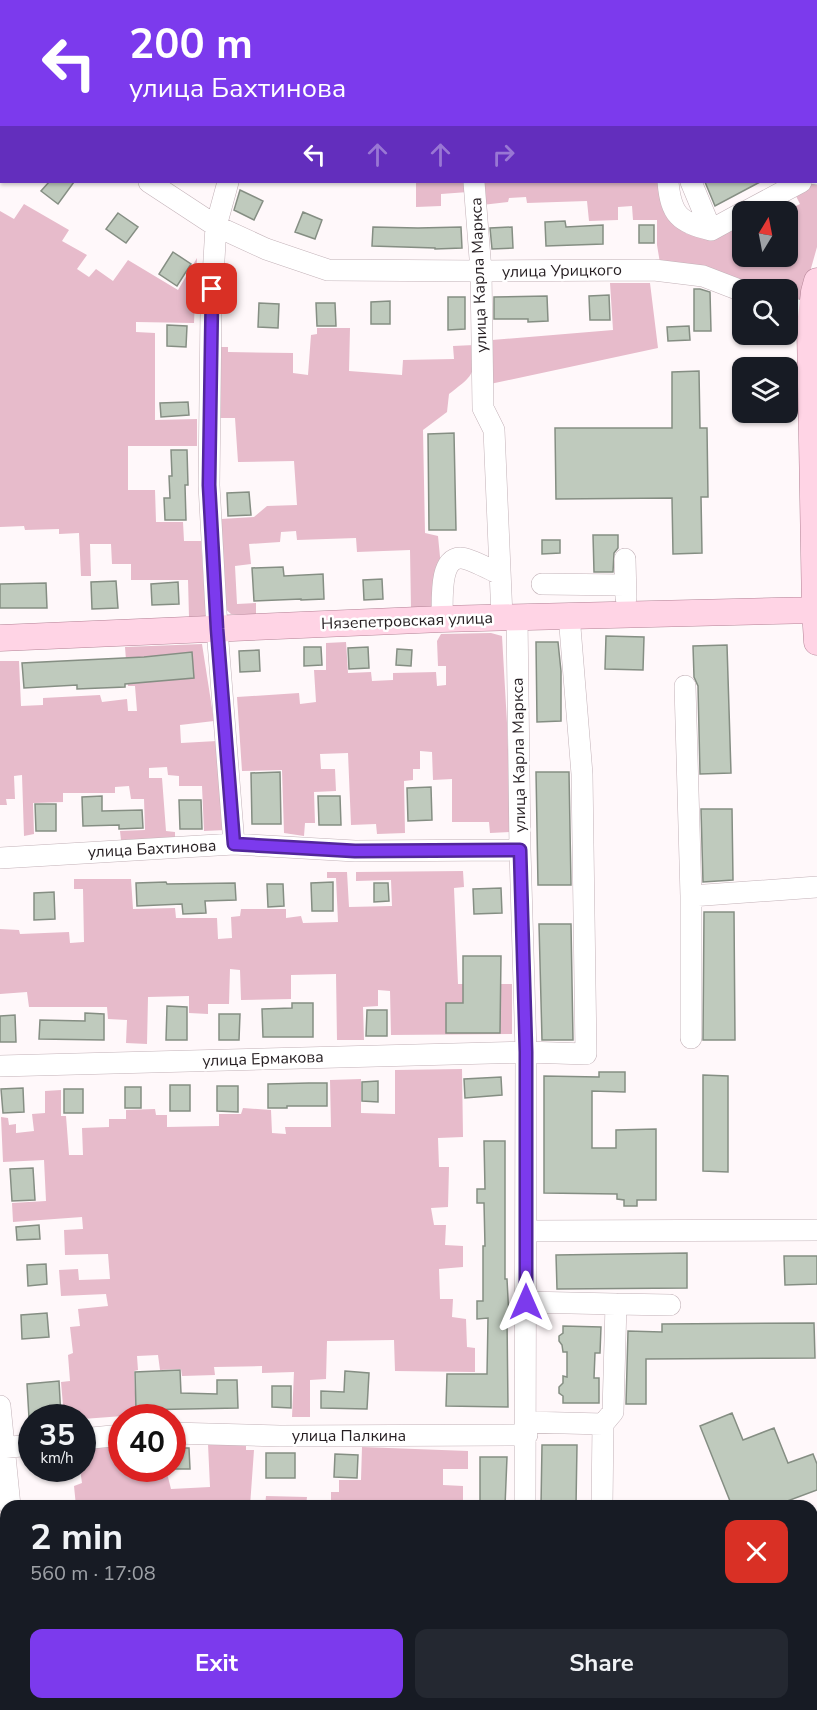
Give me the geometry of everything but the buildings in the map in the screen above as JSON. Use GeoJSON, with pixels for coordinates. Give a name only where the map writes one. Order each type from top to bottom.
{"type":"FeatureCollection","features":[{"type":"Feature","properties":{"kind":"main road"},"geometry":{"type":"LineString","coordinates":[[817,281],[799,311],[817,642]]}},
{"type":"Feature","properties":{"kind":"main road","name":"Нязепетровская улица"},"geometry":{"type":"LineString","coordinates":[[0,638],[442,619],[816,611]]}},
{"type":"Feature","properties":{"kind":"street","name":"улица Урицкого"},"geometry":{"type":"LineString","coordinates":[[151,183],[216,226],[266,249],[328,270],[654,270],[703,276],[732,287]]}},
{"type":"Feature","properties":{"kind":"street"},"geometry":{"type":"LineString","coordinates":[[228,183],[216,226],[211,310],[209,485],[217,629],[234,844]]}},
{"type":"Feature","properties":{"kind":"street","name":"улица Карла Маркса"},"geometry":{"type":"LineString","coordinates":[[474,183],[481,271],[483,408],[494,430],[500,573],[510,617],[520,850],[526,1052],[525,1500]]}},
{"type":"Feature","properties":{"kind":"street"},"geometry":{"type":"LineString","coordinates":[[668,183],[669,195],[676,213],[690,225],[711,230],[732,219]]}},
{"type":"Feature","properties":{"kind":"street"},"geometry":{"type":"LineString","coordinates":[[690,183],[711,230]]}},
{"type":"Feature","properties":{"kind":"street"},"geometry":{"type":"LineString","coordinates":[[765,201],[799,183]]}},
{"type":"Feature","properties":{"kind":"street"},"geometry":{"type":"LineString","coordinates":[[442,619],[444,573],[446,566],[453,559],[462,558],[500,573]]}},
{"type":"Feature","properties":{"kind":"street"},"geometry":{"type":"LineString","coordinates":[[625,559],[626,614]]}},
{"type":"Feature","properties":{"kind":"street"},"geometry":{"type":"LineString","coordinates":[[542,584],[626,585]]}},
{"type":"Feature","properties":{"kind":"street","name":"улица Ермакова"},"geometry":{"type":"LineString","coordinates":[[0,1066],[526,1052],[586,1054],[582,774],[569,615]]}},
{"type":"Feature","properties":{"kind":"street"},"geometry":{"type":"LineString","coordinates":[[685,686],[691,896],[691,1038]]}},
{"type":"Feature","properties":{"kind":"street","name":"улица Бахтинова"},"geometry":{"type":"LineString","coordinates":[[0,858],[234,844],[355,851],[520,850]]}},
{"type":"Feature","properties":{"kind":"street"},"geometry":{"type":"LineString","coordinates":[[691,896],[817,887]]}},
{"type":"Feature","properties":{"kind":"street"},"geometry":{"type":"LineString","coordinates":[[526,1231],[817,1230]]}},
{"type":"Feature","properties":{"kind":"street"},"geometry":{"type":"LineString","coordinates":[[526,1302],[670,1305]]}},
{"type":"Feature","properties":{"kind":"street"},"geometry":{"type":"LineString","coordinates":[[602,1500],[603,1424],[614,1412],[616,1304]]}},
{"type":"Feature","properties":{"kind":"street"},"geometry":{"type":"LineString","coordinates":[[0,1406],[2,1448],[9,1500]]}},
{"type":"Feature","properties":{"kind":"street","name":"улица Палкина"},"geometry":{"type":"LineString","coordinates":[[186,1433],[280,1436],[526,1429],[603,1424]]}},
{"type":"Feature","properties":{"kind":"street"},"geometry":{"type":"LineString","coordinates":[[2,1448],[18,1446]]}},
{"type":"Feature","properties":{"kind":"shaded area"},"geometry":{"type":"Polygon","coordinates":[[[416,183],[467,183],[468,192],[441,194],[441,206],[416,207],[416,183]]]}},
{"type":"Feature","properties":{"kind":"shaded area"},"geometry":{"type":"Polygon","coordinates":[[[481,183],[662,183],[673,221],[687,234],[709,236],[732,224],[732,267],[798,267],[798,205],[800,204],[794,192],[810,183],[817,183],[817,247],[808,279],[804,306],[798,304],[798,279],[732,279],[705,269],[660,263],[657,220],[633,220],[632,206],[618,207],[618,220],[589,221],[587,201],[527,203],[526,197],[509,198],[508,202],[482,205],[481,183]]]}},
{"type":"Feature","properties":{"kind":"shaded area"},"geometry":{"type":"Polygon","coordinates":[[[24,204],[69,230],[62,241],[87,255],[77,269],[89,277],[96,269],[113,281],[128,260],[178,290],[197,258],[194,323],[136,322],[136,332],[155,333],[155,420],[197,419],[197,446],[128,446],[128,490],[155,490],[156,522],[183,522],[184,541],[201,541],[206,616],[189,617],[188,580],[131,580],[131,564],[112,564],[111,544],[90,544],[91,576],[81,576],[79,533],[59,534],[59,529],[25,530],[24,526],[0,527],[0,211],[14,219],[24,204]]]}},
{"type":"Feature","properties":{"kind":"shaded area"},"geometry":{"type":"Polygon","coordinates":[[[610,283],[650,283],[658,348],[490,384],[492,340],[613,330],[610,283]]]}},
{"type":"Feature","properties":{"kind":"shaded area"},"geometry":{"type":"Polygon","coordinates":[[[317,328],[350,328],[349,371],[402,375],[403,360],[454,359],[453,346],[474,345],[474,363],[471,374],[449,394],[447,412],[423,430],[425,533],[438,536],[441,567],[440,608],[411,609],[410,550],[357,552],[356,538],[297,540],[296,531],[281,532],[280,542],[249,544],[251,564],[235,566],[237,604],[256,603],[256,614],[231,614],[222,606],[221,519],[254,517],[267,506],[297,505],[294,461],[238,462],[235,418],[217,418],[220,347],[228,347],[228,352],[293,353],[293,373],[308,375],[311,335],[317,334],[317,328]]]}},
{"type":"Feature","properties":{"kind":"shaded area"},"geometry":{"type":"Polygon","coordinates":[[[491,633],[502,636],[511,832],[490,833],[489,822],[452,822],[452,779],[433,780],[432,752],[420,751],[420,769],[413,769],[413,780],[404,781],[405,833],[377,834],[376,824],[351,825],[348,753],[320,754],[321,769],[335,769],[336,791],[314,792],[315,823],[305,823],[304,836],[284,833],[282,770],[242,771],[237,697],[299,693],[300,704],[316,702],[314,670],[326,670],[326,643],[346,642],[348,673],[371,672],[372,681],[393,680],[393,673],[436,672],[437,686],[446,685],[446,666],[438,666],[437,641],[441,634],[491,633]]]}},
{"type":"Feature","properties":{"kind":"shaded area"},"geometry":{"type":"Polygon","coordinates":[[[202,644],[214,721],[180,725],[181,743],[217,741],[225,830],[204,831],[202,786],[179,786],[179,776],[168,775],[167,767],[149,768],[149,778],[162,778],[166,831],[175,832],[175,839],[121,840],[120,831],[145,830],[144,799],[131,799],[129,786],[115,787],[115,793],[63,793],[63,802],[33,803],[34,834],[24,836],[22,775],[14,776],[15,799],[6,799],[7,805],[0,805],[0,661],[19,661],[21,706],[43,705],[43,698],[100,695],[102,702],[127,699],[128,711],[137,711],[135,686],[128,686],[125,647],[202,644]]]}},
{"type":"Feature","properties":{"kind":"shaded area"},"geometry":{"type":"Polygon","coordinates":[[[463,871],[464,887],[454,888],[458,984],[512,984],[512,1034],[391,1035],[390,991],[378,990],[378,1006],[363,1007],[364,1040],[337,1040],[336,974],[291,975],[291,999],[241,1000],[240,970],[230,969],[229,1004],[208,1004],[208,1014],[189,1013],[189,996],[148,997],[147,1044],[126,1043],[127,1020],[108,1019],[107,1007],[29,1007],[27,992],[0,994],[0,929],[19,930],[20,934],[69,932],[70,943],[84,942],[83,889],[74,889],[74,879],[131,879],[133,909],[175,908],[176,918],[217,918],[218,939],[232,938],[231,917],[240,916],[241,909],[286,909],[286,918],[301,916],[303,923],[338,922],[336,878],[327,878],[327,872],[347,872],[349,907],[392,906],[391,880],[356,881],[356,872],[463,871]]]}},
{"type":"Feature","properties":{"kind":"shaded area"},"geometry":{"type":"Polygon","coordinates":[[[462,1069],[463,1137],[438,1138],[439,1167],[449,1167],[448,1207],[431,1208],[434,1225],[446,1225],[445,1245],[463,1246],[463,1267],[439,1269],[440,1299],[453,1299],[452,1317],[466,1319],[467,1347],[475,1348],[475,1372],[395,1371],[394,1340],[327,1341],[326,1379],[310,1380],[310,1417],[292,1417],[294,1372],[262,1373],[262,1366],[214,1367],[215,1375],[182,1376],[181,1369],[160,1370],[158,1355],[137,1356],[138,1370],[134,1371],[136,1404],[108,1404],[108,1417],[96,1418],[96,1404],[63,1404],[61,1382],[70,1381],[68,1355],[73,1353],[70,1327],[80,1326],[78,1309],[108,1306],[106,1294],[61,1296],[59,1270],[78,1269],[79,1280],[110,1279],[108,1254],[65,1255],[64,1230],[83,1229],[82,1217],[13,1222],[12,1203],[46,1201],[44,1160],[3,1162],[1,1117],[8,1118],[9,1125],[16,1124],[16,1133],[34,1131],[32,1114],[45,1113],[45,1091],[61,1090],[61,1116],[66,1116],[69,1155],[83,1155],[82,1128],[109,1127],[109,1119],[126,1119],[126,1110],[155,1109],[156,1115],[167,1115],[167,1127],[219,1126],[219,1114],[241,1114],[243,1108],[271,1110],[272,1133],[286,1134],[285,1127],[331,1127],[330,1080],[361,1079],[361,1113],[395,1114],[395,1070],[462,1069]]]}},
{"type":"Feature","properties":{"kind":"shaded area"},"geometry":{"type":"Polygon","coordinates":[[[246,1440],[246,1450],[254,1450],[250,1500],[75,1500],[74,1486],[82,1482],[96,1482],[96,1448],[108,1446],[108,1482],[169,1482],[171,1489],[210,1487],[208,1444],[246,1440]]]}},
{"type":"Feature","properties":{"kind":"shaded area"},"geometry":{"type":"Polygon","coordinates":[[[362,1447],[468,1451],[468,1469],[443,1469],[443,1485],[463,1486],[463,1500],[331,1500],[331,1492],[339,1492],[339,1480],[361,1480],[362,1447]]]}},
{"type":"Feature","properties":{"kind":"shaded area"},"geometry":{"type":"Polygon","coordinates":[[[266,1496],[307,1497],[307,1500],[266,1500],[266,1496]]]}},
{"type":"Feature","properties":{"kind":"route"},"geometry":{"type":"LineString","coordinates":[[212,289],[209,485],[217,629],[234,844],[355,851],[520,850],[526,1052],[526,1302]]}}]}
